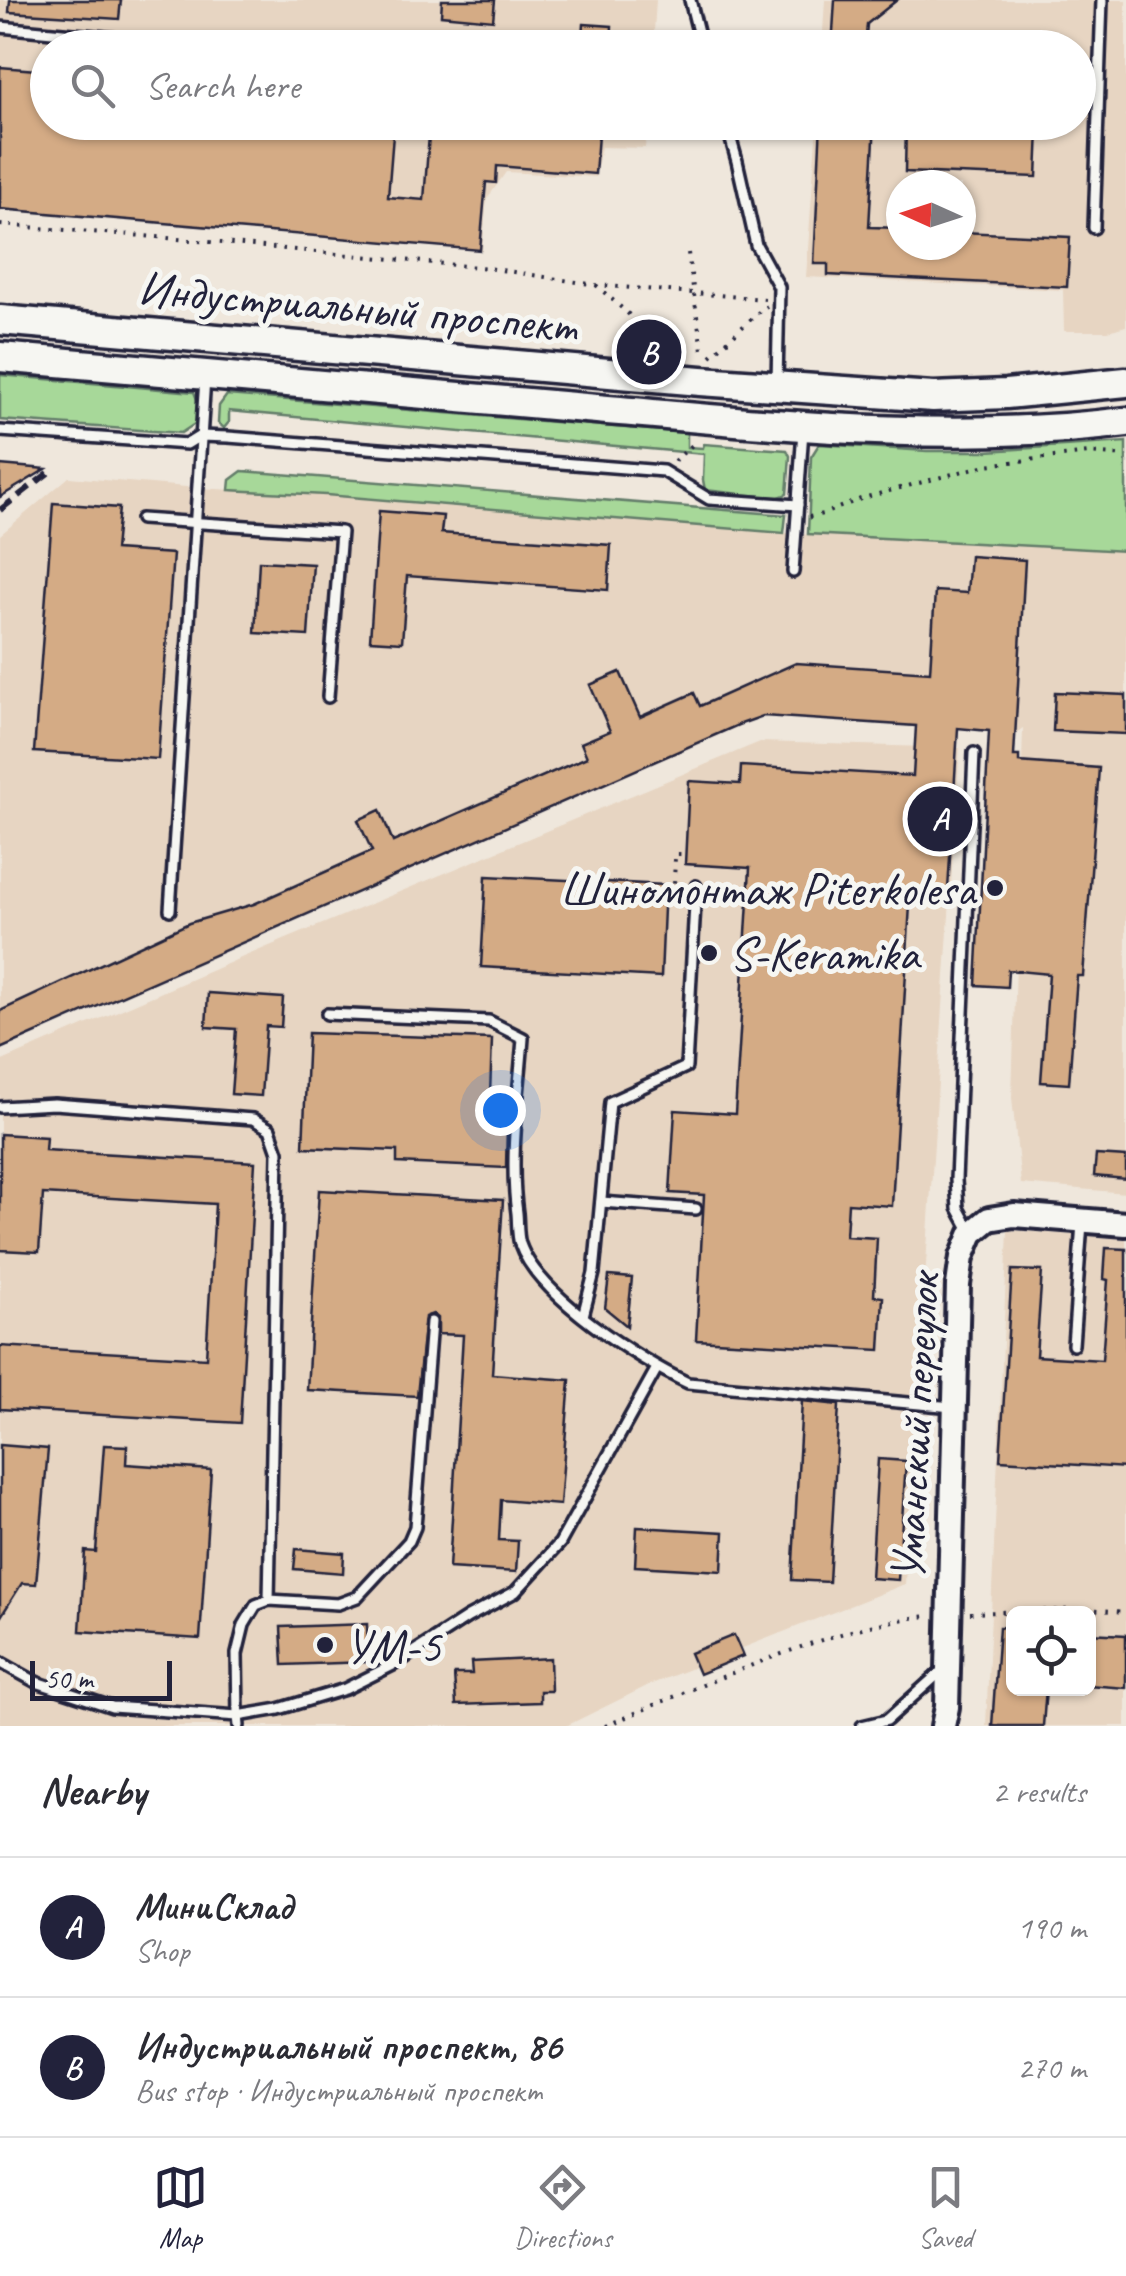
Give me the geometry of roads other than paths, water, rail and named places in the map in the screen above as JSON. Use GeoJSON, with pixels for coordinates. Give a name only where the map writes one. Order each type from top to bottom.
{"type":"FeatureCollection","features":[{"type":"Feature","properties":{"kind":"main road","name":"Индустриальный проспект"},"geometry":{"type":"LineString","coordinates":[[0,320],[933,396],[1006,394],[1126,382]]}},
{"type":"Feature","properties":{"kind":"main road","name":"Индустриальный проспект"},"geometry":{"type":"LineString","coordinates":[[0,357],[896,432],[1048,430],[1126,422]]}},
{"type":"Feature","properties":{"kind":"street","name":"Уманский переулок"},"geometry":{"type":"LineString","coordinates":[[944,1726],[962,1258],[972,1232],[990,1218],[1014,1216],[1126,1224]]}},
{"type":"Feature","properties":{"kind":"lane"},"geometry":{"type":"LineString","coordinates":[[690,0],[698,30]]}},
{"type":"Feature","properties":{"kind":"lane"},"geometry":{"type":"LineString","coordinates":[[1094,228],[1102,0]]}},
{"type":"Feature","properties":{"kind":"lane"},"geometry":{"type":"LineString","coordinates":[[0,27],[32,30]]}},
{"type":"Feature","properties":{"kind":"lane"},"geometry":{"type":"LineString","coordinates":[[732,140],[756,244],[779,287],[777,386]]}},
{"type":"Feature","properties":{"kind":"lane"},"geometry":{"type":"LineString","coordinates":[[170,910],[206,374]]}},
{"type":"Feature","properties":{"kind":"lane"},"geometry":{"type":"LineString","coordinates":[[793,572],[803,426]]}},
{"type":"Feature","properties":{"kind":"lane"},"geometry":{"type":"LineString","coordinates":[[0,431],[187,444],[200,436],[664,470],[708,500],[797,511]]}},
{"type":"Feature","properties":{"kind":"lane"},"geometry":{"type":"LineString","coordinates":[[141,519],[342,532],[328,697]]}},
{"type":"Feature","properties":{"kind":"lane"},"geometry":{"type":"LineString","coordinates":[[972,1232],[958,1208],[956,1180],[974,753]]}},
{"type":"Feature","properties":{"kind":"lane"},"geometry":{"type":"LineString","coordinates":[[583,1316],[594,1273],[610,1102],[686,1067],[696,886]]}},
{"type":"Feature","properties":{"kind":"lane"},"geometry":{"type":"LineString","coordinates":[[327,1014],[489,1021],[523,1038],[513,1186],[520,1244],[542,1281],[583,1316],[657,1368],[688,1383],[954,1407]]}},
{"type":"Feature","properties":{"kind":"lane"},"geometry":{"type":"LineString","coordinates":[[0,1106],[54,1104],[253,1119],[270,1129],[278,1152],[269,1600]]}},
{"type":"Feature","properties":{"kind":"lane"},"geometry":{"type":"LineString","coordinates":[[601,1202],[696,1208]]}},
{"type":"Feature","properties":{"kind":"lane"},"geometry":{"type":"LineString","coordinates":[[1073,1345],[1082,1220]]}},
{"type":"Feature","properties":{"kind":"lane"},"geometry":{"type":"LineString","coordinates":[[239,1721],[238,1654],[244,1625],[256,1605],[269,1600],[338,1604],[357,1597],[409,1541],[416,1527],[430,1322]]}},
{"type":"Feature","properties":{"kind":"lane"},"geometry":{"type":"LineString","coordinates":[[0,1662],[36,1682],[112,1707],[239,1721],[345,1689],[515,1592],[560,1543],[657,1368]]}},
{"type":"Feature","properties":{"kind":"lane"},"geometry":{"type":"LineString","coordinates":[[862,1726],[886,1723],[948,1666]]}},
{"type":"Feature","properties":{"kind":"railway"},"geometry":{"type":"LineString","coordinates":[[0,510],[51,471]]}},
{"type":"Feature","properties":{"kind":"place","name":"Индустриальный проспект, 86"},"geometry":{"type":"Point","coordinates":[649,352]}},
{"type":"Feature","properties":{"kind":"place","name":"МиниСклад"},"geometry":{"type":"Point","coordinates":[940,819]}},
{"type":"Feature","properties":{"kind":"place","name":"Шиномонтаж Piterkolesa"},"geometry":{"type":"Point","coordinates":[995,888]}},
{"type":"Feature","properties":{"kind":"place","name":"S-Keramika"},"geometry":{"type":"Point","coordinates":[709,953]}},
{"type":"Feature","properties":{"kind":"place","name":"УМ-5"},"geometry":{"type":"Point","coordinates":[325,1645]}}]}
